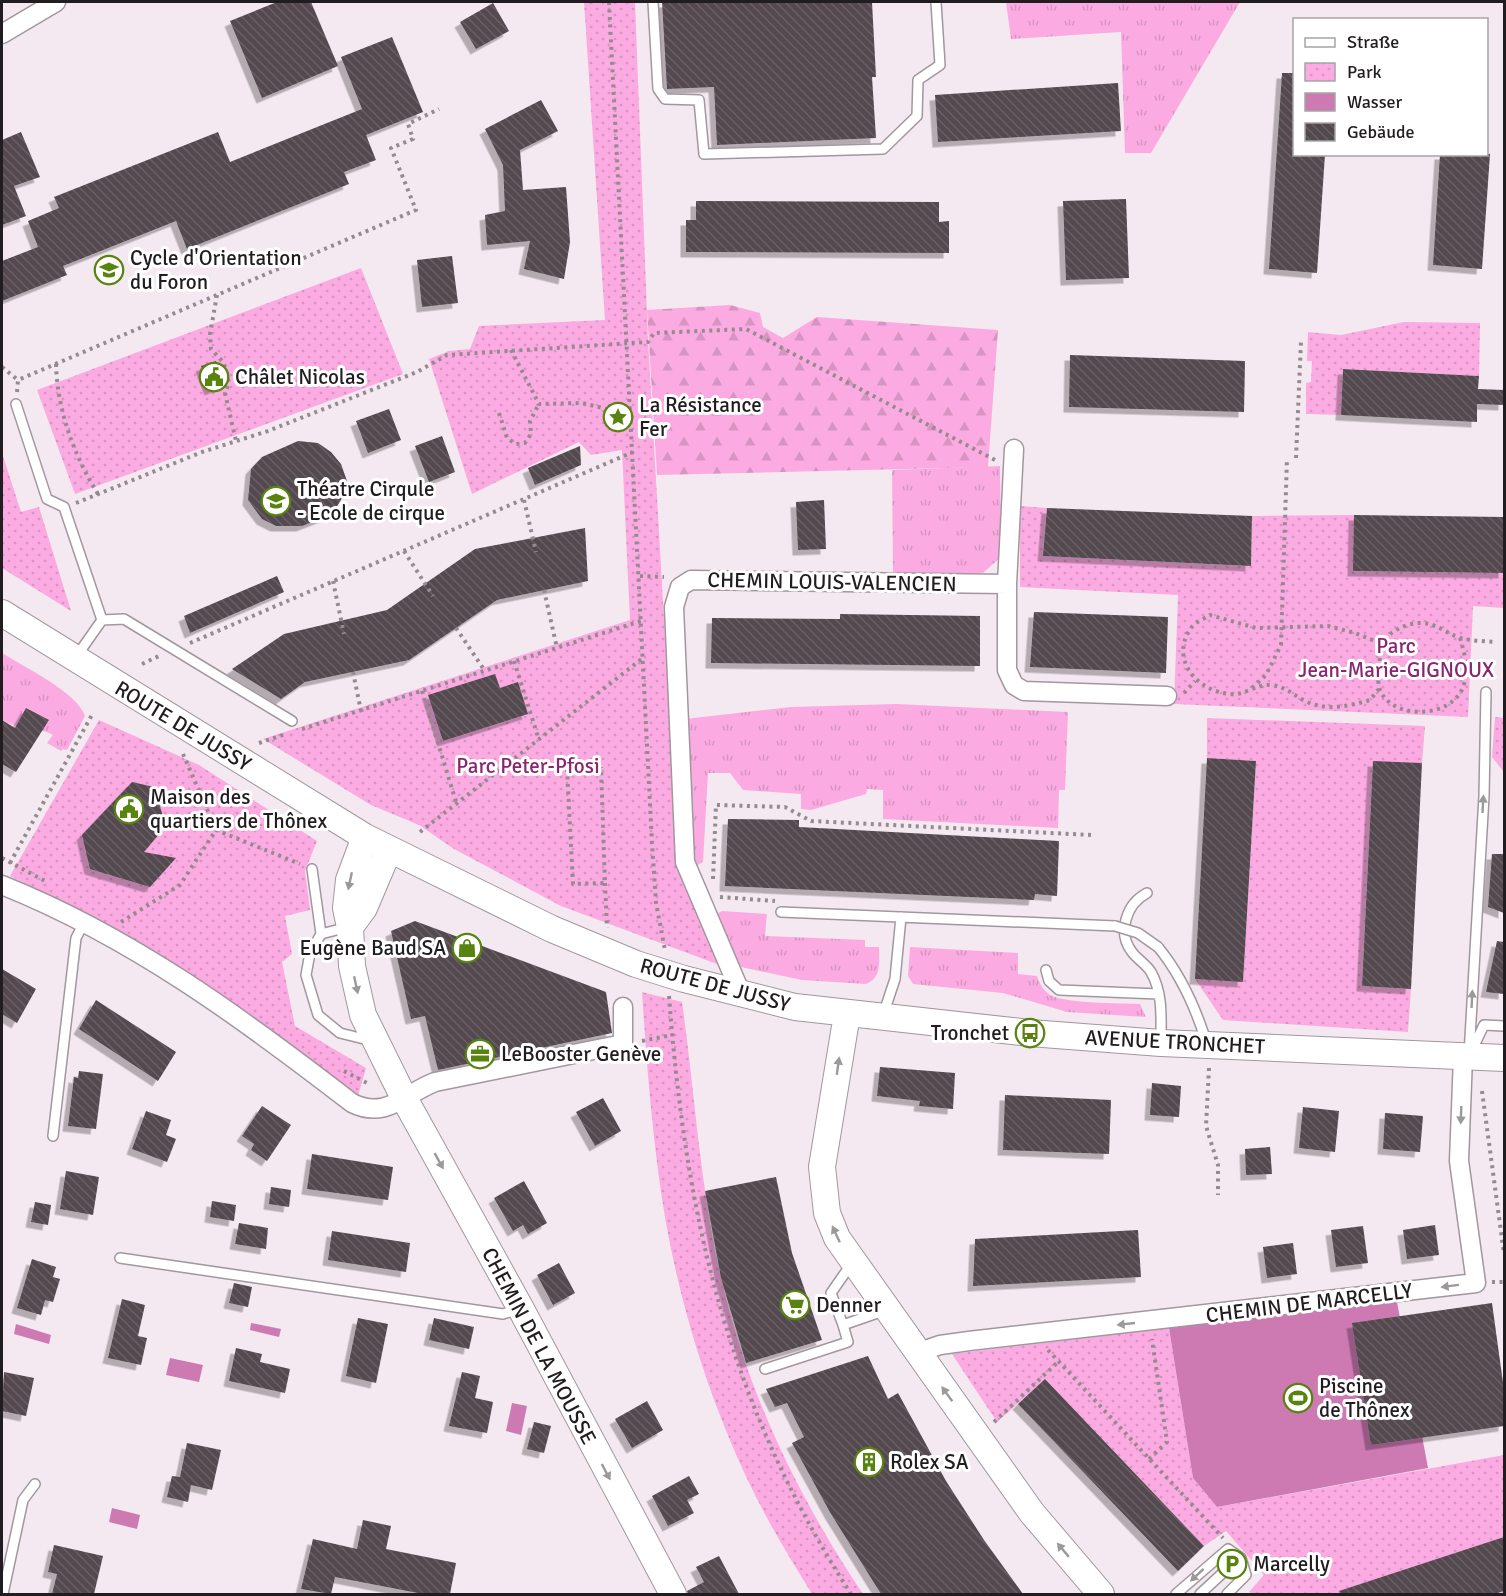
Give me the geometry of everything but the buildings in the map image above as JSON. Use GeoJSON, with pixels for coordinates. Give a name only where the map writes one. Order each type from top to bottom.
{"type":"FeatureCollection","features":[{"type":"Feature","properties":{"kind":"street"},"geometry":{"type":"LineString","coordinates":[[2,34],[56,2]]}},
{"type":"Feature","properties":{"kind":"street"},"geometry":{"type":"LineString","coordinates":[[1014,454],[1007,584],[1007,670],[1014,685],[1024,691],[1167,696]]}},
{"type":"Feature","properties":{"kind":"street","name":"CHEMIN LOUIS-VALENCIEN"},"geometry":{"type":"LineString","coordinates":[[742,996],[706,892],[685,862],[674,607],[680,587],[691,580],[1007,584]]}},
{"type":"Feature","properties":{"kind":"street","name":"ROUTE DE JUSSY"},"geometry":{"type":"LineString","coordinates":[[2,614],[365,837],[552,929],[636,964],[742,996],[847,1014]]}},
{"type":"Feature","properties":{"kind":"street","name":"CHEMIN DE LA MOUSSE"},"geometry":{"type":"LineString","coordinates":[[365,837],[348,880],[346,908],[356,989],[363,1015],[404,1098],[521,1309],[672,1594]]}},
{"type":"Feature","properties":{"kind":"street"},"geometry":{"type":"LineString","coordinates":[[350,927],[364,908],[389,849]]}},
{"type":"Feature","properties":{"kind":"street"},"geometry":{"type":"LineString","coordinates":[[4,877],[85,921],[190,983],[352,1103],[366,1110],[387,1108],[435,1082],[623,1044],[623,1007]]}},
{"type":"Feature","properties":{"kind":"street"},"geometry":{"type":"LineString","coordinates":[[847,1014],[829,1118],[822,1182],[826,1213],[852,1263],[886,1310],[932,1344],[1032,1513],[1101,1594]]}},
{"type":"Feature","properties":{"kind":"street","name":"AVENUE TRONCHET"},"geometry":{"type":"LineString","coordinates":[[847,1014],[1161,1043],[1208,1055],[1504,1058]]}},
{"type":"Feature","properties":{"kind":"street","name":"CHEMIN DE MARCELLY"},"geometry":{"type":"LineString","coordinates":[[932,1344],[1034,1335],[1476,1283],[1459,1161],[1466,1057]]}},
{"type":"Feature","properties":{"kind":"lane"},"geometry":{"type":"LineString","coordinates":[[653,2],[658,88],[665,99],[699,100],[704,154],[883,149],[918,116],[918,80],[940,64],[936,2]]}},
{"type":"Feature","properties":{"kind":"lane"},"geometry":{"type":"LineString","coordinates":[[16,404],[47,499],[64,507],[102,620]]}},
{"type":"Feature","properties":{"kind":"lane"},"geometry":{"type":"LineString","coordinates":[[102,620],[124,619],[291,722]]}},
{"type":"Feature","properties":{"kind":"lane"},"geometry":{"type":"LineString","coordinates":[[74,659],[102,620]]}},
{"type":"Feature","properties":{"kind":"lane"},"geometry":{"type":"LineString","coordinates":[[1466,1057],[1484,796],[1486,692]]}},
{"type":"Feature","properties":{"kind":"lane"},"geometry":{"type":"LineString","coordinates":[[312,869],[321,934],[310,953],[306,975],[318,1015],[340,1033],[376,1041]]}},
{"type":"Feature","properties":{"kind":"lane"},"geometry":{"type":"LineString","coordinates":[[1147,893],[1140,897],[1130,910],[1125,926],[1125,940],[1151,971],[1160,994],[1161,1043]]}},
{"type":"Feature","properties":{"kind":"lane"},"geometry":{"type":"LineString","coordinates":[[781,912],[1115,926],[1138,933],[1158,947],[1184,984],[1208,1055]]}},
{"type":"Feature","properties":{"kind":"lane"},"geometry":{"type":"LineString","coordinates":[[882,1018],[895,979],[901,917]]}},
{"type":"Feature","properties":{"kind":"lane"},"geometry":{"type":"LineString","coordinates":[[53,1136],[76,938],[85,921]]}},
{"type":"Feature","properties":{"kind":"lane"},"geometry":{"type":"LineString","coordinates":[[321,934],[350,927]]}},
{"type":"Feature","properties":{"kind":"lane"},"geometry":{"type":"LineString","coordinates":[[1046,970],[1049,981],[1059,990],[1160,994]]}},
{"type":"Feature","properties":{"kind":"lane"},"geometry":{"type":"LineString","coordinates":[[1466,1057],[1484,1025],[1504,1026]]}},
{"type":"Feature","properties":{"kind":"lane"},"geometry":{"type":"LineString","coordinates":[[120,1258],[503,1314],[521,1309]]}},
{"type":"Feature","properties":{"kind":"lane"},"geometry":{"type":"LineString","coordinates":[[765,1369],[848,1342],[831,1293],[852,1263]]}},
{"type":"Feature","properties":{"kind":"lane"},"geometry":{"type":"LineString","coordinates":[[843,1325],[886,1310]]}},
{"type":"Feature","properties":{"kind":"lane"},"geometry":{"type":"LineString","coordinates":[[3,1594],[23,1500],[35,1484]]}},
{"type":"Feature","properties":{"kind":"lane"},"geometry":{"type":"LineString","coordinates":[[1176,1594],[1228,1549],[1241,1558],[1246,1575],[1227,1594]]}},
{"type":"Feature","properties":{"kind":"lane"},"geometry":{"type":"LineString","coordinates":[[1200,1594],[1227,1569]]}},
{"type":"Feature","properties":{"kind":"path"},"geometry":{"type":"LineString","coordinates":[[609,2],[656,903]]}},
{"type":"Feature","properties":{"kind":"path"},"geometry":{"type":"LineString","coordinates":[[18,380],[416,210],[391,148],[413,139],[408,124],[439,109]]}},
{"type":"Feature","properties":{"kind":"path"},"geometry":{"type":"LineString","coordinates":[[218,295],[210,334],[211,349],[224,363],[229,383],[225,393],[236,441]]}},
{"type":"Feature","properties":{"kind":"path"},"geometry":{"type":"LineString","coordinates":[[64,507],[202,452],[417,372],[447,356],[648,342],[654,333],[746,329],[993,460],[1014,454]]}},
{"type":"Feature","properties":{"kind":"path"},"geometry":{"type":"LineString","coordinates":[[1296,458],[1301,341]]}},
{"type":"Feature","properties":{"kind":"path"},"geometry":{"type":"LineString","coordinates":[[511,350],[539,404]]}},
{"type":"Feature","properties":{"kind":"path"},"geometry":{"type":"LineString","coordinates":[[56,364],[58,398],[85,473],[98,494]]}},
{"type":"Feature","properties":{"kind":"path"},"geometry":{"type":"LineString","coordinates":[[2,367],[18,380]]}},
{"type":"Feature","properties":{"kind":"path"},"geometry":{"type":"LineString","coordinates":[[16,404],[18,380]]}},
{"type":"Feature","properties":{"kind":"path"},"geometry":{"type":"LineString","coordinates":[[539,404],[582,403],[631,414]]}},
{"type":"Feature","properties":{"kind":"path"},"geometry":{"type":"LineString","coordinates":[[499,413],[507,438],[516,444],[525,443],[531,434],[530,421],[539,404]]}},
{"type":"Feature","properties":{"kind":"path"},"geometry":{"type":"LineString","coordinates":[[142,664],[633,452]]}},
{"type":"Feature","properties":{"kind":"path"},"geometry":{"type":"LineString","coordinates":[[1251,688],[1266,675],[1276,659],[1283,629],[1287,458]]}},
{"type":"Feature","properties":{"kind":"path"},"geometry":{"type":"LineString","coordinates":[[524,500],[536,552]]}},
{"type":"Feature","properties":{"kind":"path"},"geometry":{"type":"LineString","coordinates":[[404,551],[433,596]]}},
{"type":"Feature","properties":{"kind":"path"},"geometry":{"type":"LineString","coordinates":[[640,576],[664,577],[680,587]]}},
{"type":"Feature","properties":{"kind":"path"},"geometry":{"type":"LineString","coordinates":[[333,581],[344,634]]}},
{"type":"Feature","properties":{"kind":"path"},"geometry":{"type":"LineString","coordinates":[[544,590],[556,648]]}},
{"type":"Feature","properties":{"kind":"path"},"geometry":{"type":"LineString","coordinates":[[1382,645],[1355,633],[1328,626],[1256,628],[1210,615],[1192,626],[1184,644],[1184,663],[1195,681],[1210,690],[1233,695],[1251,688],[1269,685],[1286,688],[1307,702],[1326,708],[1370,700],[1379,689],[1382,645],[1396,629],[1418,623],[1435,625],[1460,638],[1495,642]]}},
{"type":"Feature","properties":{"kind":"path"},"geometry":{"type":"LineString","coordinates":[[298,731],[641,621]]}},
{"type":"Feature","properties":{"kind":"path"},"geometry":{"type":"LineString","coordinates":[[456,628],[485,671]]}},
{"type":"Feature","properties":{"kind":"path"},"geometry":{"type":"LineString","coordinates":[[1379,689],[1388,702],[1406,710],[1429,711],[1449,706],[1463,689],[1466,669],[1460,638]]}},
{"type":"Feature","properties":{"kind":"path"},"geometry":{"type":"LineString","coordinates":[[420,832],[643,657]]}},
{"type":"Feature","properties":{"kind":"path"},"geometry":{"type":"LineString","coordinates":[[514,662],[539,740]]}},
{"type":"Feature","properties":{"kind":"path"},"geometry":{"type":"LineString","coordinates":[[353,672],[361,711]]}},
{"type":"Feature","properties":{"kind":"path"},"geometry":{"type":"LineString","coordinates":[[422,691],[457,805]]}},
{"type":"Feature","properties":{"kind":"path"},"geometry":{"type":"LineString","coordinates":[[4,877],[93,713]]}},
{"type":"Feature","properties":{"kind":"path"},"geometry":{"type":"LineString","coordinates":[[259,743],[287,734]]}},
{"type":"Feature","properties":{"kind":"path"},"geometry":{"type":"LineString","coordinates":[[183,754],[216,830],[312,869]]}},
{"type":"Feature","properties":{"kind":"path"},"geometry":{"type":"LineString","coordinates":[[601,767],[608,929]]}},
{"type":"Feature","properties":{"kind":"path"},"geometry":{"type":"LineString","coordinates":[[567,769],[573,884],[605,883]]}},
{"type":"Feature","properties":{"kind":"path"},"geometry":{"type":"LineString","coordinates":[[781,912],[774,899],[721,898],[706,892],[716,805],[784,807],[811,821],[1091,835]]}},
{"type":"Feature","properties":{"kind":"path"},"geometry":{"type":"LineString","coordinates":[[120,922],[180,885],[216,830]]}},
{"type":"Feature","properties":{"kind":"path"},"geometry":{"type":"LineString","coordinates":[[623,1044],[672,1035]]}},
{"type":"Feature","properties":{"kind":"path"},"geometry":{"type":"LineString","coordinates":[[674,1052],[696,1215],[726,1332],[752,1404],[779,1466],[808,1523],[851,1594]]}},
{"type":"Feature","properties":{"kind":"path"},"geometry":{"type":"LineString","coordinates":[[1208,1055],[1206,1126],[1218,1165],[1218,1195]]}},
{"type":"Feature","properties":{"kind":"path"},"geometry":{"type":"LineString","coordinates":[[1481,1081],[1504,1254]]}},
{"type":"Feature","properties":{"kind":"path"},"geometry":{"type":"LineString","coordinates":[[1149,1322],[1167,1442],[1149,1459]]}},
{"type":"Feature","properties":{"kind":"path"},"geometry":{"type":"LineString","coordinates":[[1034,1335],[1225,1540],[1228,1549]]}},
{"type":"Feature","properties":{"kind":"path"},"geometry":{"type":"LineString","coordinates":[[992,1423],[1059,1361]]}},
{"type":"Feature","properties":{"kind":"green space","name":"Parc Peter-Pfosi"},"geometry":{"type":"Polygon","coordinates":[[[584,2],[635,2],[648,339],[677,848],[718,958],[717,964],[561,906],[454,849],[419,825],[371,805],[263,739],[630,620],[622,450],[591,455],[579,442],[472,494],[429,359],[449,351],[470,349],[479,326],[605,320],[584,2]]]}},
{"type":"Feature","properties":{"kind":"green space"},"geometry":{"type":"Polygon","coordinates":[[[1006,2],[1240,2],[1151,153],[1125,153],[1121,32],[1011,39],[1006,2]]]}},
{"type":"Feature","properties":{"kind":"green space"},"geometry":{"type":"Polygon","coordinates":[[[361,268],[403,374],[75,494],[37,390],[361,268]]]}},
{"type":"Feature","properties":{"kind":"green space"},"geometry":{"type":"Polygon","coordinates":[[[730,305],[760,313],[763,327],[783,338],[817,317],[998,330],[988,467],[657,475],[647,310],[730,305]]]}},
{"type":"Feature","properties":{"kind":"green space"},"geometry":{"type":"Polygon","coordinates":[[[1404,322],[1480,323],[1479,376],[1343,369],[1341,415],[1306,414],[1306,383],[1311,382],[1312,361],[1307,361],[1308,332],[1341,335],[1404,322]]]}},
{"type":"Feature","properties":{"kind":"green space"},"geometry":{"type":"Polygon","coordinates":[[[2,453],[21,512],[39,507],[71,611],[2,568],[2,453]]]}},
{"type":"Feature","properties":{"kind":"green space"},"geometry":{"type":"Polygon","coordinates":[[[1000,466],[1001,557],[983,573],[893,573],[892,470],[1000,466]]]}},
{"type":"Feature","properties":{"kind":"green space","name":"Parc Jean-Marie-GIGNOUX"},"geometry":{"type":"Polygon","coordinates":[[[1020,506],[1047,508],[1044,556],[1251,566],[1252,516],[1354,515],[1354,571],[1504,573],[1504,608],[1473,606],[1468,717],[1174,704],[1178,595],[1020,587],[1020,506]]]}},
{"type":"Feature","properties":{"kind":"green space"},"geometry":{"type":"Polygon","coordinates":[[[2,653],[61,689],[80,707],[85,716],[67,750],[61,751],[47,743],[53,735],[40,730],[15,726],[2,720],[2,653]]]}},
{"type":"Feature","properties":{"kind":"green space"},"geometry":{"type":"Polygon","coordinates":[[[896,704],[1068,712],[1065,790],[1059,790],[1058,828],[883,819],[883,790],[867,789],[866,794],[811,810],[801,809],[801,794],[743,790],[730,773],[708,773],[703,862],[696,866],[692,854],[685,719],[791,707],[896,704]]]}},
{"type":"Feature","properties":{"kind":"green space"},"geometry":{"type":"Polygon","coordinates":[[[1495,717],[1504,718],[1504,772],[1492,757],[1495,717]]]}},
{"type":"Feature","properties":{"kind":"green space"},"geometry":{"type":"Polygon","coordinates":[[[1207,718],[1425,726],[1422,763],[1373,762],[1362,986],[1411,989],[1408,1032],[1223,1020],[1195,979],[1243,981],[1256,761],[1207,758],[1207,718]]]}},
{"type":"Feature","properties":{"kind":"green space"},"geometry":{"type":"Polygon","coordinates":[[[99,720],[199,765],[317,841],[305,871],[310,910],[285,916],[292,954],[282,962],[295,1026],[366,1068],[358,1096],[235,1005],[99,921],[10,876],[99,720]]]}},
{"type":"Feature","properties":{"kind":"green space"},"geometry":{"type":"Polygon","coordinates":[[[722,911],[767,914],[765,936],[865,940],[865,947],[879,947],[877,974],[866,984],[802,980],[741,967],[715,915],[722,911]]]}},
{"type":"Feature","properties":{"kind":"green space"},"geometry":{"type":"Polygon","coordinates":[[[910,947],[1018,953],[1018,974],[1037,976],[1042,987],[1050,995],[1080,1002],[1140,1004],[1146,1017],[1067,1012],[1003,993],[913,984],[908,976],[910,947]]]}},
{"type":"Feature","properties":{"kind":"green space"},"geometry":{"type":"Polygon","coordinates":[[[642,992],[682,1002],[708,1209],[732,1319],[760,1402],[777,1442],[817,1520],[863,1594],[812,1594],[766,1516],[718,1410],[682,1298],[666,1223],[657,1166],[642,992]]]}},
{"type":"Feature","properties":{"kind":"green space"},"geometry":{"type":"Polygon","coordinates":[[[1169,1328],[1193,1478],[1217,1507],[1504,1455],[1504,1594],[1252,1594],[1249,1592],[1264,1575],[1226,1531],[1204,1546],[1045,1379],[997,1422],[952,1354],[1169,1328]]]}},
{"type":"Feature","properties":{"kind":"water","name":"Piscine de Thônex"},"geometry":{"type":"Polygon","coordinates":[[[1397,1302],[1428,1468],[1217,1507],[1193,1478],[1169,1328],[1397,1302]]]}},
{"type":"Feature","properties":{"kind":"water"},"geometry":{"type":"Polygon","coordinates":[[[251,1323],[281,1329],[279,1337],[250,1330],[251,1323]]]}},
{"type":"Feature","properties":{"kind":"water"},"geometry":{"type":"Polygon","coordinates":[[[16,1324],[51,1335],[49,1344],[14,1334],[16,1324]]]}},
{"type":"Feature","properties":{"kind":"water"},"geometry":{"type":"Polygon","coordinates":[[[170,1358],[203,1365],[199,1382],[166,1375],[170,1358]]]}},
{"type":"Feature","properties":{"kind":"water"},"geometry":{"type":"Polygon","coordinates":[[[512,1403],[527,1406],[521,1435],[506,1431],[512,1403]]]}},
{"type":"Feature","properties":{"kind":"water"},"geometry":{"type":"Polygon","coordinates":[[[112,1508],[140,1515],[137,1529],[109,1522],[112,1508]]]}},
{"type":"Feature","properties":{"kind":"place","name":"Cycle d'Orientation du Foron"},"geometry":{"type":"Point","coordinates":[109,270]}},
{"type":"Feature","properties":{"kind":"place","name":"Châlet Nicolas"},"geometry":{"type":"Point","coordinates":[214,377]}},
{"type":"Feature","properties":{"kind":"place","name":"La Résistance Fer"},"geometry":{"type":"Point","coordinates":[618,417]}},
{"type":"Feature","properties":{"kind":"place","name":"Théatre Cirqule - Ecole de cirque"},"geometry":{"type":"Point","coordinates":[276,501]}},
{"type":"Feature","properties":{"kind":"place","name":"Maison des quartiers de Thônex"},"geometry":{"type":"Point","coordinates":[129,809]}},
{"type":"Feature","properties":{"kind":"place","name":"Eugène Baud SA"},"geometry":{"type":"Point","coordinates":[467,948]}},
{"type":"Feature","properties":{"kind":"place","name":"Tronchet"},"geometry":{"type":"Point","coordinates":[1030,1033]}},
{"type":"Feature","properties":{"kind":"place","name":"LeBooster Genève"},"geometry":{"type":"Point","coordinates":[480,1054]}},
{"type":"Feature","properties":{"kind":"place","name":"Denner"},"geometry":{"type":"Point","coordinates":[795,1305]}},
{"type":"Feature","properties":{"kind":"place","name":"Piscine de Thônex"},"geometry":{"type":"Point","coordinates":[1298,1398]}},
{"type":"Feature","properties":{"kind":"place","name":"Rolex SA"},"geometry":{"type":"Point","coordinates":[869,1462]}},
{"type":"Feature","properties":{"kind":"place","name":"Marcelly"},"geometry":{"type":"Point","coordinates":[1232,1564]}}]}
